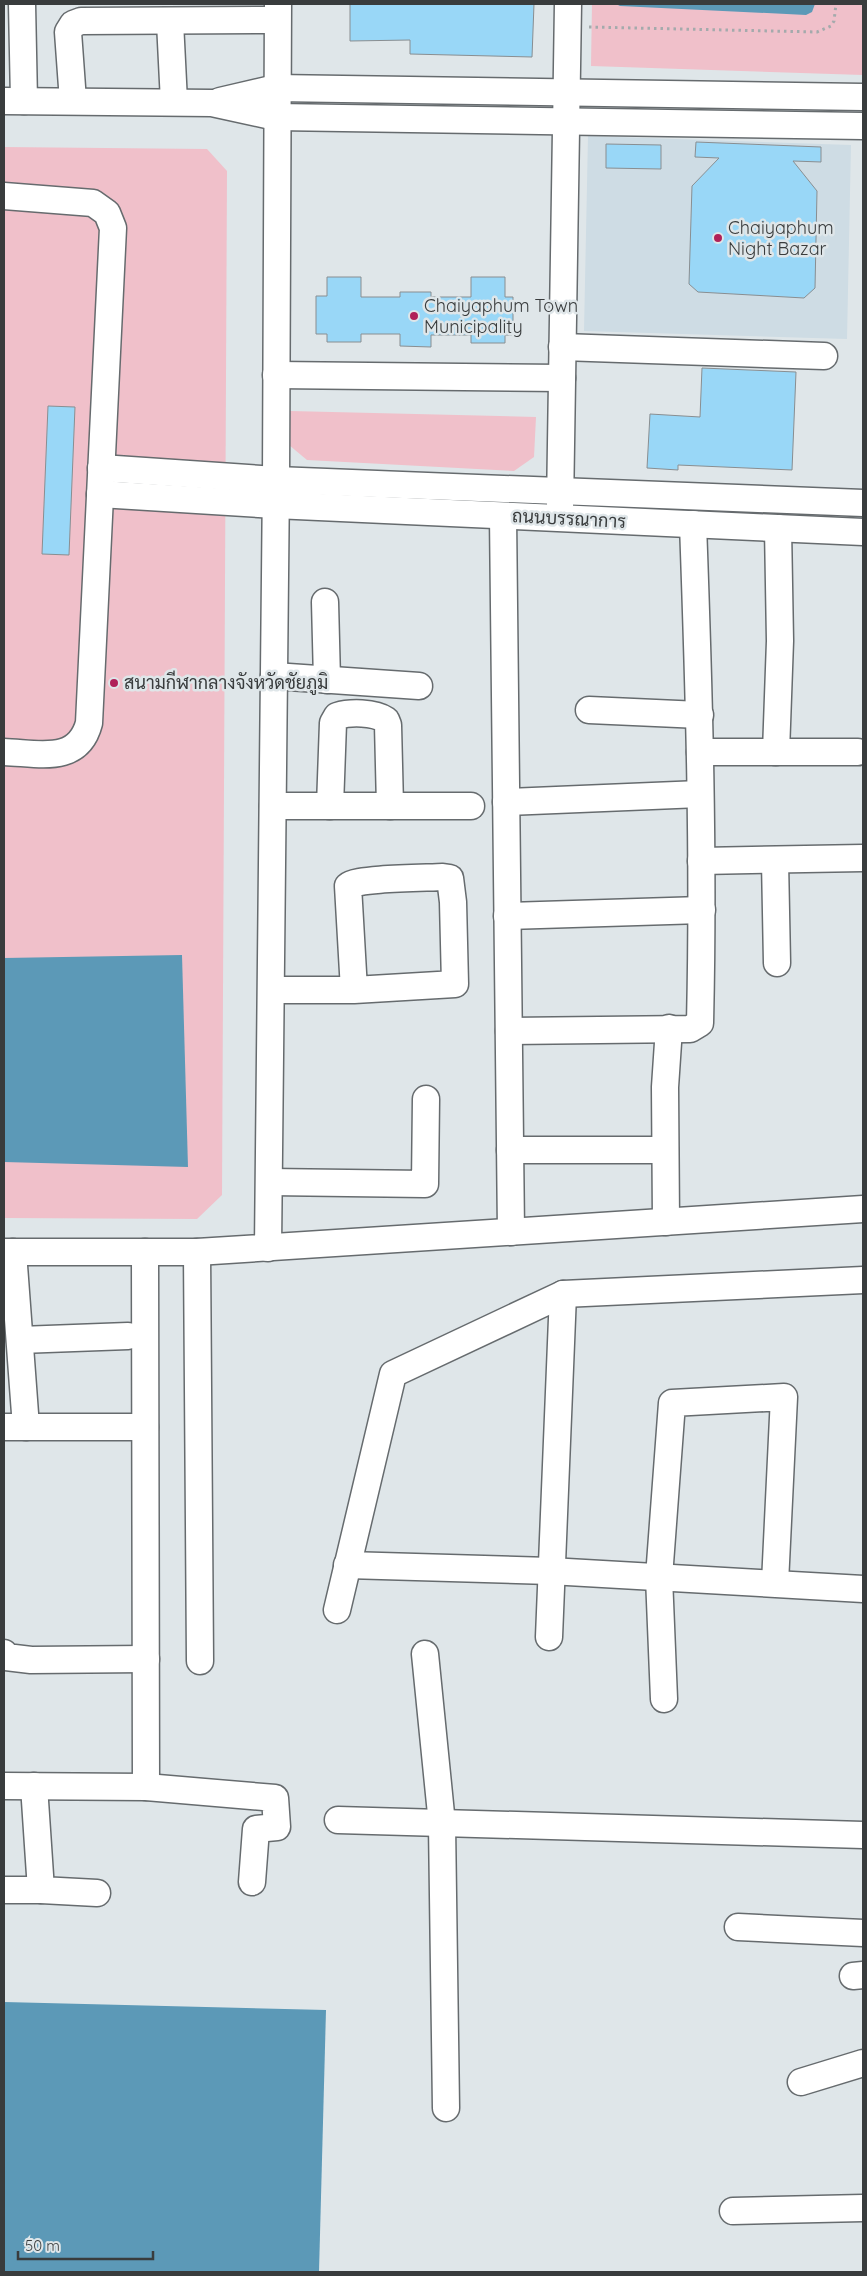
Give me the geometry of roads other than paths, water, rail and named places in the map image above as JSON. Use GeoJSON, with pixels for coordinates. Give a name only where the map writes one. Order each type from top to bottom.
{"type":"FeatureCollection","features":[{"type":"Feature","properties":{"kind":"street"},"geometry":{"type":"LineString","coordinates":[[22,4],[14,101],[212,103],[276,117],[863,126]]}},
{"type":"Feature","properties":{"kind":"street"},"geometry":{"type":"LineString","coordinates":[[73,101],[68,32],[73,14],[81,21],[170,22],[277,12],[272,990],[268,1248]]}},
{"type":"Feature","properties":{"kind":"street"},"geometry":{"type":"LineString","coordinates":[[560,518],[567,15]]}},
{"type":"Feature","properties":{"kind":"street"},"geometry":{"type":"LineString","coordinates":[[170,22],[174,102]]}},
{"type":"Feature","properties":{"kind":"street"},"geometry":{"type":"LineString","coordinates":[[212,103],[276,88],[863,97]]}},
{"type":"Feature","properties":{"kind":"street"},"geometry":{"type":"LineString","coordinates":[[4,196],[93,203],[107,213],[113,228],[89,723],[86,734],[81,742],[70,750],[54,753],[4,752]]}},
{"type":"Feature","properties":{"kind":"street"},"geometry":{"type":"LineString","coordinates":[[562,347],[824,356]]}},
{"type":"Feature","properties":{"kind":"street"},"geometry":{"type":"LineString","coordinates":[[276,375],[562,378]]}},
{"type":"Feature","properties":{"kind":"street"},"geometry":{"type":"LineString","coordinates":[[101,468],[275,493]]}},
{"type":"Feature","properties":{"kind":"street","name":"ถนนบรรณาการ"},"geometry":{"type":"LineString","coordinates":[[275,493],[560,491],[863,503]]}},
{"type":"Feature","properties":{"kind":"street"},"geometry":{"type":"LineString","coordinates":[[100,494],[275,493]]}},
{"type":"Feature","properties":{"kind":"street","name":"ถนนบรรณาการ"},"geometry":{"type":"LineString","coordinates":[[275,493],[503,516],[863,532]]}},
{"type":"Feature","properties":{"kind":"street"},"geometry":{"type":"LineString","coordinates":[[503,516],[511,1232]]}},
{"type":"Feature","properties":{"kind":"street"},"geometry":{"type":"LineString","coordinates":[[509,1031],[690,1029],[700,1022],[702,910],[700,715],[694,524]]}},
{"type":"Feature","properties":{"kind":"street"},"geometry":{"type":"LineString","coordinates":[[776,752],[780,642],[778,528]]}},
{"type":"Feature","properties":{"kind":"street"},"geometry":{"type":"LineString","coordinates":[[325,602],[327,680]]}},
{"type":"Feature","properties":{"kind":"street"},"geometry":{"type":"LineString","coordinates":[[274,676],[419,686]]}},
{"type":"Feature","properties":{"kind":"street"},"geometry":{"type":"LineString","coordinates":[[588,710],[700,715]]}},
{"type":"Feature","properties":{"kind":"street"},"geometry":{"type":"LineString","coordinates":[[330,806],[333,724],[338,716],[343,714],[373,715],[386,720],[388,725],[390,806]]}},
{"type":"Feature","properties":{"kind":"street"},"geometry":{"type":"LineString","coordinates":[[700,752],[858,752]]}},
{"type":"Feature","properties":{"kind":"street"},"geometry":{"type":"LineString","coordinates":[[506,802],[700,794]]}},
{"type":"Feature","properties":{"kind":"street"},"geometry":{"type":"LineString","coordinates":[[273,806],[471,806]]}},
{"type":"Feature","properties":{"kind":"street"},"geometry":{"type":"LineString","coordinates":[[701,861],[863,858]]}},
{"type":"Feature","properties":{"kind":"street"},"geometry":{"type":"LineString","coordinates":[[775,861],[777,964]]}},
{"type":"Feature","properties":{"kind":"street"},"geometry":{"type":"LineString","coordinates":[[272,990],[354,990],[454,984],[453,902],[450,878],[351,882],[348,886],[354,990]]}},
{"type":"Feature","properties":{"kind":"street"},"geometry":{"type":"LineString","coordinates":[[507,916],[702,910]]}},
{"type":"Feature","properties":{"kind":"street"},"geometry":{"type":"LineString","coordinates":[[666,1222],[665,1086],[669,1028]]}},
{"type":"Feature","properties":{"kind":"street"},"geometry":{"type":"LineString","coordinates":[[270,1182],[425,1184],[426,1099]]}},
{"type":"Feature","properties":{"kind":"street"},"geometry":{"type":"LineString","coordinates":[[510,1150],[665,1150]]}},
{"type":"Feature","properties":{"kind":"street"},"geometry":{"type":"LineString","coordinates":[[146,1427],[15,1427],[20,1340],[8,1252],[197,1252],[863,1209]]}},
{"type":"Feature","properties":{"kind":"street"},"geometry":{"type":"LineString","coordinates":[[145,1252],[146,1787]]}},
{"type":"Feature","properties":{"kind":"street"},"geometry":{"type":"LineString","coordinates":[[197,1252],[200,1662]]}},
{"type":"Feature","properties":{"kind":"street"},"geometry":{"type":"LineString","coordinates":[[337,1610],[393,1374],[563,1294],[863,1280]]}},
{"type":"Feature","properties":{"kind":"street"},"geometry":{"type":"LineString","coordinates":[[549,1637],[550,1571],[563,1294]]}},
{"type":"Feature","properties":{"kind":"street"},"geometry":{"type":"LineString","coordinates":[[20,1340],[128,1336]]}},
{"type":"Feature","properties":{"kind":"street"},"geometry":{"type":"LineString","coordinates":[[664,1699],[659,1577],[672,1403],[784,1397],[775,1583]]}},
{"type":"Feature","properties":{"kind":"street"},"geometry":{"type":"LineString","coordinates":[[347,1565],[550,1571],[863,1589]]}},
{"type":"Feature","properties":{"kind":"street"},"geometry":{"type":"LineString","coordinates":[[4,1653],[6,1658],[31,1660],[146,1660]]}},
{"type":"Feature","properties":{"kind":"street"},"geometry":{"type":"LineString","coordinates":[[425,1654],[442,1824],[446,2108]]}},
{"type":"Feature","properties":{"kind":"street"},"geometry":{"type":"LineString","coordinates":[[4,1786],[146,1787],[275,1798],[277,1827],[256,1829],[252,1882]]}},
{"type":"Feature","properties":{"kind":"street"},"geometry":{"type":"LineString","coordinates":[[34,1786],[41,1890]]}},
{"type":"Feature","properties":{"kind":"street"},"geometry":{"type":"LineString","coordinates":[[338,1820],[863,1835]]}},
{"type":"Feature","properties":{"kind":"street"},"geometry":{"type":"LineString","coordinates":[[4,1890],[97,1893]]}},
{"type":"Feature","properties":{"kind":"street"},"geometry":{"type":"LineString","coordinates":[[738,1927],[863,1934]]}},
{"type":"Feature","properties":{"kind":"street"},"geometry":{"type":"LineString","coordinates":[[801,2082],[863,2063]]}},
{"type":"Feature","properties":{"kind":"street"},"geometry":{"type":"LineString","coordinates":[[733,2211],[863,2208]]}},
{"type":"Feature","properties":{"kind":"water"},"geometry":{"type":"Polygon","coordinates":[[[616,4],[815,4],[812,12],[806,15],[620,6],[616,4]]]}},
{"type":"Feature","properties":{"kind":"water"},"geometry":{"type":"Polygon","coordinates":[[[182,955],[188,1167],[4,1162],[4,958],[182,955]]]}},
{"type":"Feature","properties":{"kind":"water"},"geometry":{"type":"Polygon","coordinates":[[[4,2002],[326,2010],[319,2272],[4,2272],[4,2002]]]}},
{"type":"Feature","properties":{"kind":"place","name":"Chaiyaphum Night Bazar"},"geometry":{"type":"Point","coordinates":[718,238]}},
{"type":"Feature","properties":{"kind":"place","name":"Chaiyaphum Town Municipality"},"geometry":{"type":"Point","coordinates":[414,316]}},
{"type":"Feature","properties":{"kind":"place","name":"สนามกีฬากลางจังหวัดชัยภูมิ"},"geometry":{"type":"Point","coordinates":[114,683]}}]}
